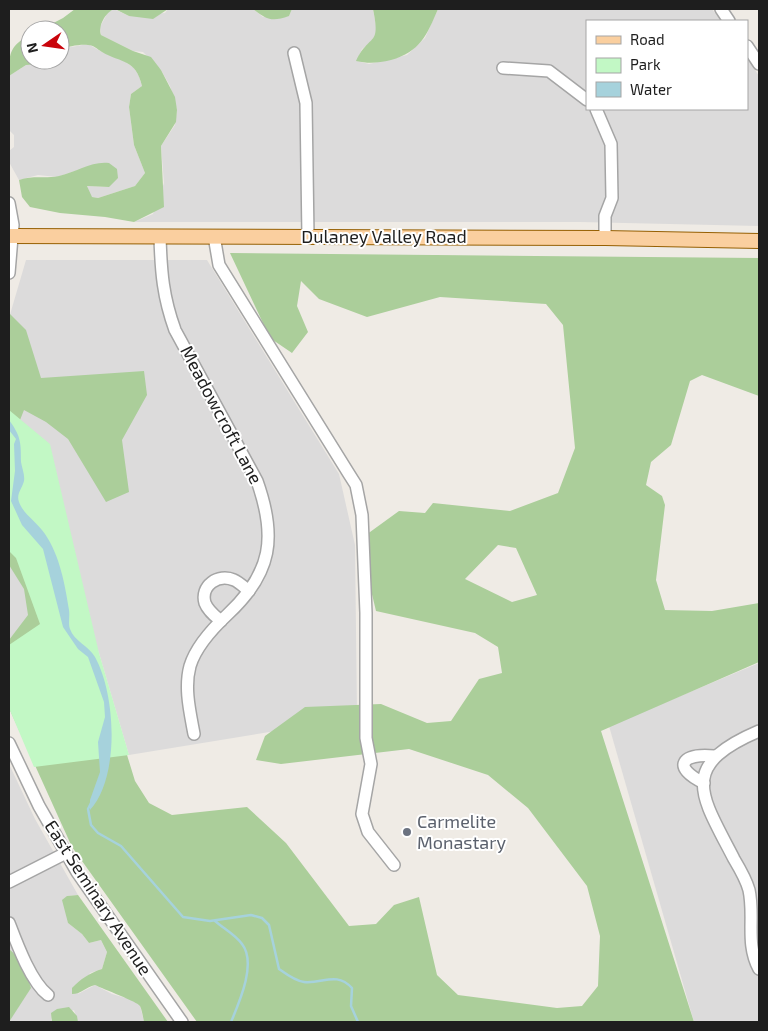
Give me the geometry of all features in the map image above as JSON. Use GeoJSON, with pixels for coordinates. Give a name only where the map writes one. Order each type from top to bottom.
{"type":"FeatureCollection","features":[{"type":"Feature","properties":{"kind":"main road","name":"Dulaney Valley Road"},"geometry":{"type":"LineString","coordinates":[[10,236],[759,240]]}},
{"type":"Feature","properties":{"kind":"street"},"geometry":{"type":"LineString","coordinates":[[721,9],[728,20]]}},
{"type":"Feature","properties":{"kind":"street"},"geometry":{"type":"LineString","coordinates":[[294,53],[306,103],[308,237]]}},
{"type":"Feature","properties":{"kind":"street"},"geometry":{"type":"LineString","coordinates":[[503,68],[549,71],[586,99]]}},
{"type":"Feature","properties":{"kind":"street"},"geometry":{"type":"LineString","coordinates":[[596,110],[611,144],[612,198],[605,216],[605,238]]}},
{"type":"Feature","properties":{"kind":"street"},"geometry":{"type":"LineString","coordinates":[[9,203],[9,273]]}},
{"type":"Feature","properties":{"kind":"street"},"geometry":{"type":"LineString","coordinates":[[214,236],[216,256],[219,264],[349,474],[361,502],[366,613],[366,738],[371,764],[362,814],[368,832],[394,865]]}},
{"type":"Feature","properties":{"kind":"street","name":"Meadowcroft Lane"},"geometry":{"type":"LineString","coordinates":[[160,237],[163,292],[175,330],[247,459],[263,498],[269,528],[269,548],[266,563],[250,591],[220,621],[197,650],[191,664],[188,691],[194,734]]}},
{"type":"Feature","properties":{"kind":"street"},"geometry":{"type":"LineString","coordinates":[[220,621],[208,609],[205,602],[204,594],[211,582],[218,578],[235,580],[250,591]]}},
{"type":"Feature","properties":{"kind":"street"},"geometry":{"type":"LineString","coordinates":[[759,731],[735,741],[714,756],[708,765],[704,783],[706,803],[754,888],[751,946],[759,969]]}},
{"type":"Feature","properties":{"kind":"street","name":"East Seminary Avenue"},"geometry":{"type":"LineString","coordinates":[[9,743],[66,853],[113,925],[182,1022]]}},
{"type":"Feature","properties":{"kind":"street"},"geometry":{"type":"LineString","coordinates":[[704,783],[688,774],[684,765],[685,761],[698,754],[714,756]]}},
{"type":"Feature","properties":{"kind":"street"},"geometry":{"type":"LineString","coordinates":[[9,882],[66,853]]}},
{"type":"Feature","properties":{"kind":"street"},"geometry":{"type":"LineString","coordinates":[[9,923],[27,964],[43,992],[48,995]]}},
{"type":"Feature","properties":{"kind":"shaded area"},"geometry":{"type":"Polygon","coordinates":[[[114,9],[129,16],[165,13],[168,9],[253,9],[263,17],[289,16],[292,9],[373,9],[377,31],[372,42],[362,49],[357,61],[369,64],[407,55],[425,38],[438,9],[712,9],[720,20],[586,20],[586,110],[748,110],[748,60],[759,76],[759,226],[580,222],[134,222],[153,214],[164,183],[161,146],[175,125],[177,110],[170,86],[161,70],[143,52],[133,51],[101,35],[100,27],[108,12],[114,9]]]}},
{"type":"Feature","properties":{"kind":"shaded area"},"geometry":{"type":"Polygon","coordinates":[[[88,44],[102,52],[120,58],[134,68],[142,86],[131,94],[129,107],[134,145],[145,173],[135,186],[98,198],[91,197],[87,186],[109,187],[75,171],[57,177],[38,175],[19,180],[9,162],[9,151],[14,147],[14,135],[9,130],[9,76],[20,69],[70,70],[70,47],[88,44]]]}},
{"type":"Feature","properties":{"kind":"shaded area"},"geometry":{"type":"Polygon","coordinates":[[[26,260],[207,260],[339,474],[355,545],[357,714],[288,729],[129,755],[99,653],[9,410],[9,318],[26,260]]]}},
{"type":"Feature","properties":{"kind":"shaded area"},"geometry":{"type":"Polygon","coordinates":[[[9,551],[40,624],[9,645],[9,551]]]}},
{"type":"Feature","properties":{"kind":"shaded area"},"geometry":{"type":"Polygon","coordinates":[[[759,663],[759,1022],[694,1022],[609,726],[759,663]]]}},
{"type":"Feature","properties":{"kind":"shaded area"},"geometry":{"type":"Polygon","coordinates":[[[9,764],[35,819],[78,895],[67,896],[68,923],[82,934],[89,943],[101,940],[107,952],[102,969],[90,973],[78,994],[95,985],[112,994],[136,1001],[140,1005],[144,1022],[78,1022],[74,1010],[51,1019],[52,1022],[9,1022],[9,764]]]}},
{"type":"Feature","properties":{"kind":"green space"},"geometry":{"type":"Polygon","coordinates":[[[75,9],[114,9],[103,20],[100,28],[101,35],[133,51],[151,57],[161,70],[175,97],[176,122],[161,146],[164,207],[134,222],[60,213],[30,207],[22,197],[19,180],[59,176],[90,165],[109,163],[117,169],[118,178],[109,187],[87,186],[92,197],[98,198],[135,186],[145,173],[134,145],[129,107],[131,94],[142,86],[136,71],[127,63],[109,56],[92,46],[70,47],[70,20],[59,20],[75,9]]]}},
{"type":"Feature","properties":{"kind":"green space"},"geometry":{"type":"Polygon","coordinates":[[[115,9],[168,9],[153,19],[129,16],[115,9]]]}},
{"type":"Feature","properties":{"kind":"green space"},"geometry":{"type":"Polygon","coordinates":[[[253,9],[292,9],[289,16],[270,19],[253,9]]]}},
{"type":"Feature","properties":{"kind":"green space"},"geometry":{"type":"Polygon","coordinates":[[[373,9],[438,9],[426,34],[416,47],[409,52],[401,57],[382,62],[356,61],[375,35],[373,9]]]}},
{"type":"Feature","properties":{"kind":"green space"},"geometry":{"type":"Polygon","coordinates":[[[20,41],[20,69],[9,76],[10,56],[20,41]]]}},
{"type":"Feature","properties":{"kind":"green space"},"geometry":{"type":"Polygon","coordinates":[[[230,253],[759,258],[759,396],[702,375],[690,381],[671,445],[651,462],[646,485],[662,496],[665,505],[656,580],[665,610],[712,611],[759,603],[759,662],[601,731],[694,1022],[197,1022],[72,847],[9,708],[9,640],[28,615],[24,589],[9,565],[9,313],[26,330],[41,378],[144,371],[147,395],[122,440],[129,492],[106,502],[68,439],[46,422],[24,410],[14,435],[50,504],[135,781],[149,803],[172,815],[247,807],[286,843],[349,926],[376,924],[394,905],[419,897],[437,975],[458,995],[557,1008],[582,1006],[598,986],[600,936],[587,886],[528,808],[488,775],[409,749],[281,764],[256,760],[265,736],[305,707],[381,704],[427,723],[451,721],[479,679],[502,673],[498,647],[475,633],[376,611],[359,540],[399,511],[425,513],[433,503],[510,511],[558,493],[575,448],[563,325],[546,304],[440,297],[367,317],[319,299],[301,281],[297,306],[308,332],[292,353],[270,338],[230,253]],[[498,545],[465,579],[512,602],[537,595],[516,548],[498,545]]]}},
{"type":"Feature","properties":{"kind":"green space"},"geometry":{"type":"Polygon","coordinates":[[[9,410],[50,444],[99,653],[129,755],[34,767],[9,708],[9,645],[40,624],[16,558],[9,551],[9,410]]]}},
{"type":"Feature","properties":{"kind":"green space"},"geometry":{"type":"Polygon","coordinates":[[[78,895],[168,1022],[144,1022],[141,1008],[138,1004],[95,985],[72,994],[72,988],[79,982],[89,974],[102,969],[107,952],[101,940],[89,943],[82,934],[68,923],[62,900],[67,896],[78,895]]]}},
{"type":"Feature","properties":{"kind":"green space"},"geometry":{"type":"Polygon","coordinates":[[[9,949],[23,966],[31,988],[9,1022],[9,949]]]}},
{"type":"Feature","properties":{"kind":"green space"},"geometry":{"type":"Polygon","coordinates":[[[69,1007],[77,1016],[78,1022],[52,1022],[51,1013],[57,1009],[69,1007]]]}},
{"type":"Feature","properties":{"kind":"water"},"geometry":{"type":"Polygon","coordinates":[[[9,420],[18,435],[24,474],[18,499],[19,502],[24,511],[45,534],[55,552],[66,591],[70,629],[75,637],[95,657],[107,692],[111,713],[110,757],[100,796],[90,810],[90,800],[100,772],[98,742],[105,717],[104,702],[88,657],[78,649],[63,627],[43,549],[22,525],[11,501],[15,471],[14,444],[16,439],[9,430],[9,420]]]}},
{"type":"Feature","properties":{"kind":"waterway"},"geometry":{"type":"LineString","coordinates":[[91,803],[88,809],[91,825],[98,833],[121,846],[183,917],[210,921],[251,915],[262,918],[269,925],[279,969],[291,977],[304,982],[335,979],[346,983],[352,988],[351,1006],[358,1022]]}},
{"type":"Feature","properties":{"kind":"waterway"},"geometry":{"type":"LineString","coordinates":[[215,921],[242,944],[248,962],[245,983],[231,1022]]}},
{"type":"Feature","properties":{"kind":"place","name":"Carmelite Monastary"},"geometry":{"type":"Point","coordinates":[407,832]}}]}
